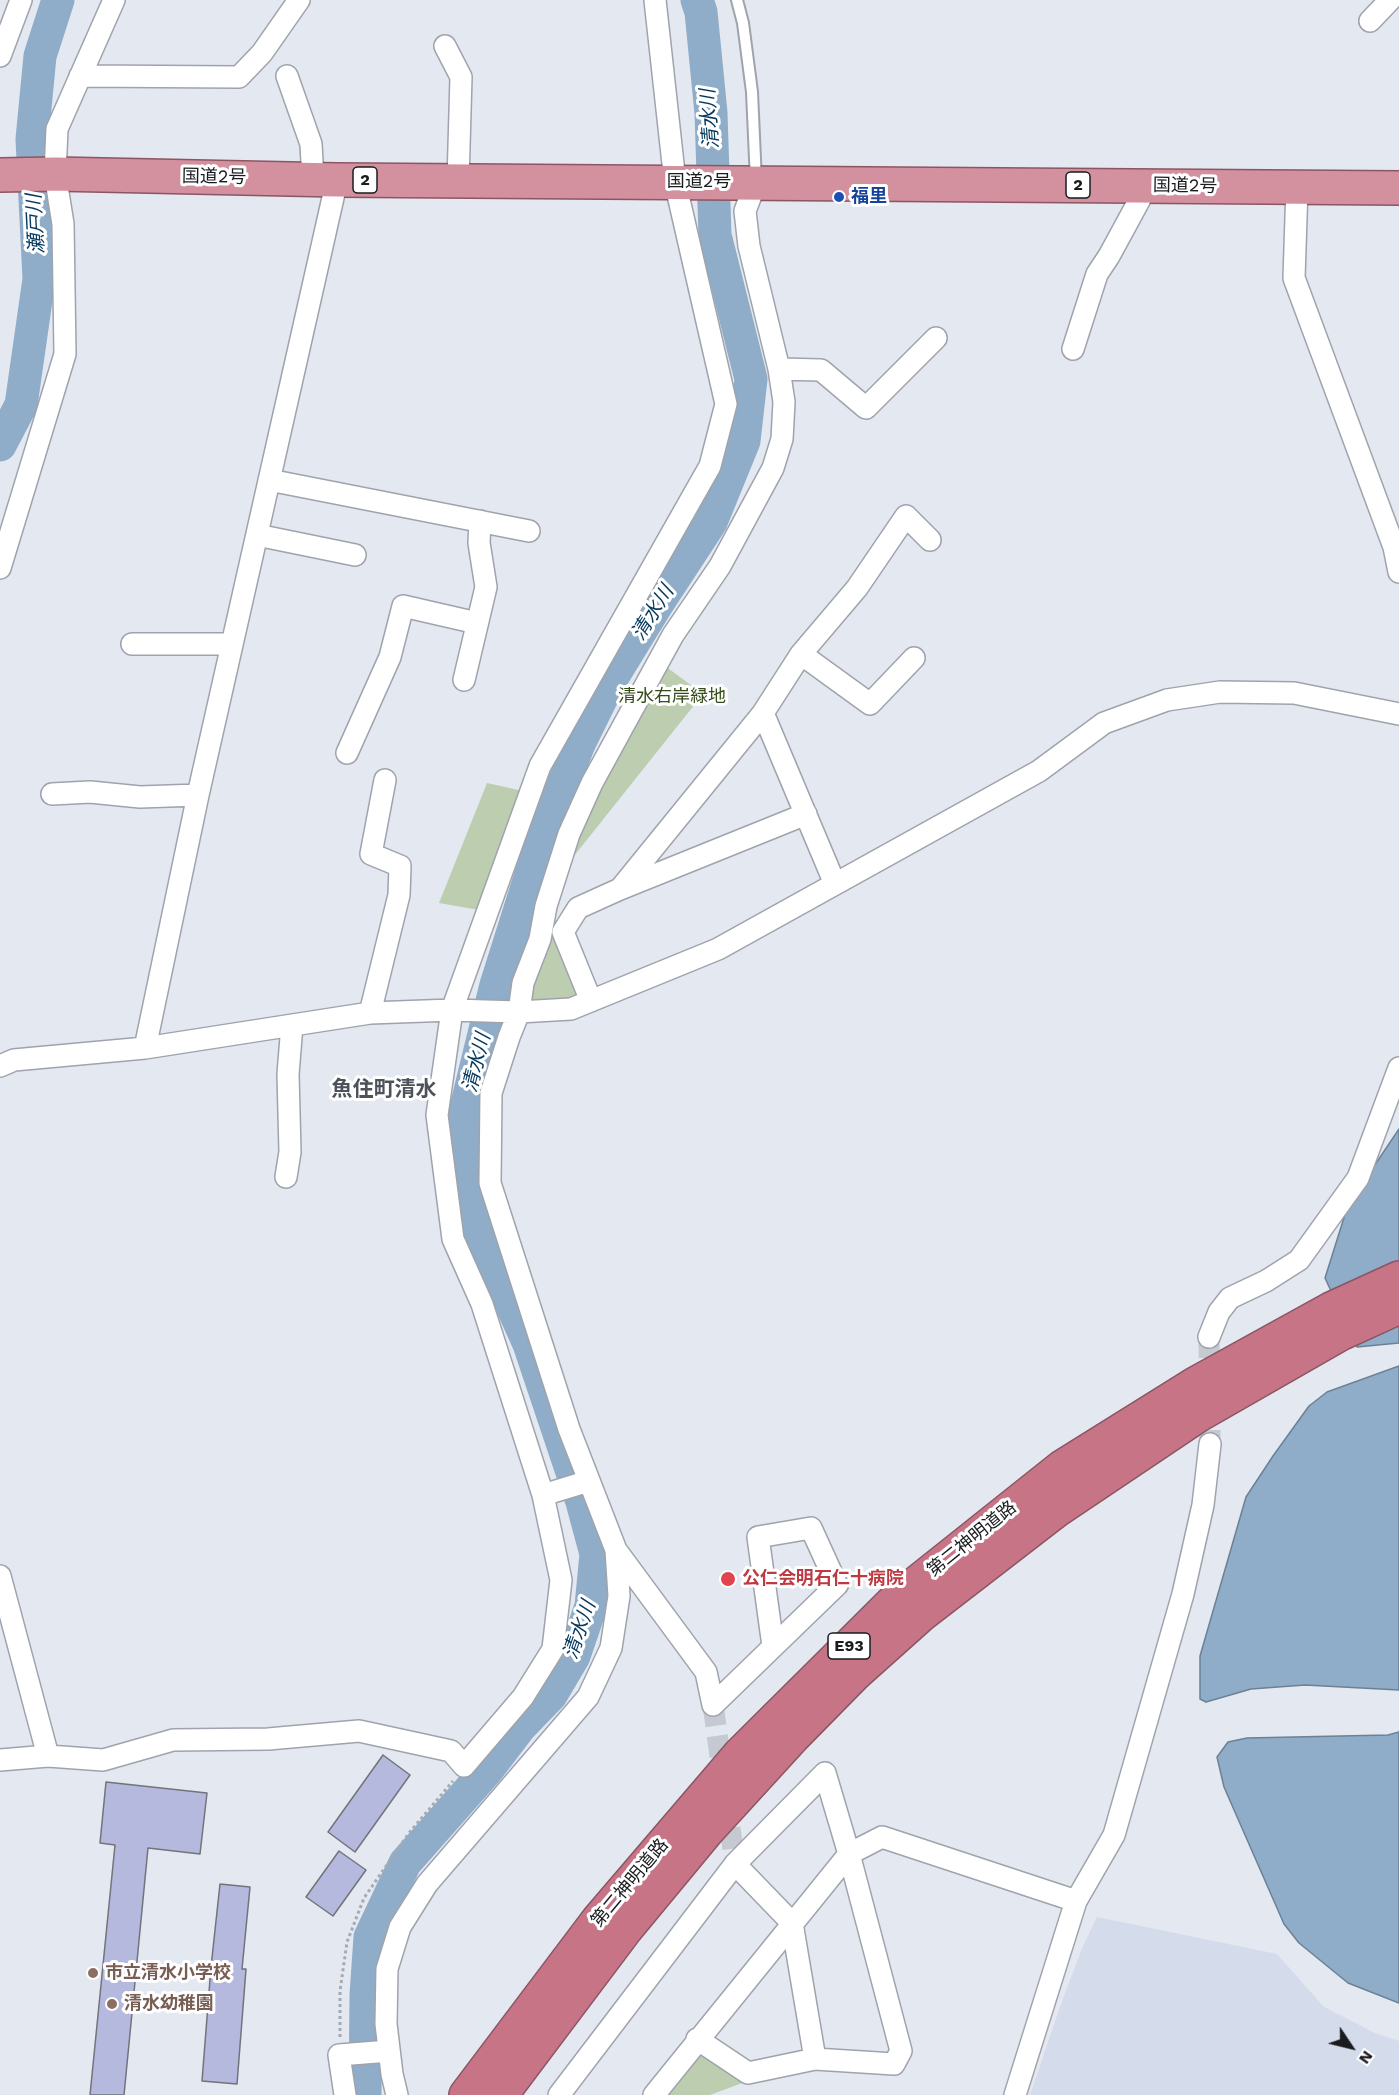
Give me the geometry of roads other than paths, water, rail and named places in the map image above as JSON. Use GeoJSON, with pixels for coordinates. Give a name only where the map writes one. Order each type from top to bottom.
{"type":"FeatureCollection","features":[{"type":"Feature","properties":{"kind":"highway","name":"国道2号"},"geometry":{"type":"LineString","coordinates":[[0,175],[54,174],[325,180],[1399,188]]}},
{"type":"Feature","properties":{"kind":"highway","name":"第二神明道路"},"geometry":{"type":"LineString","coordinates":[[501,2095],[626,1929],[708,1830],[793,1737],[855,1674],[930,1608],[1066,1503],[1399,1278]]}},
{"type":"Feature","properties":{"kind":"highway","name":"第二神明道路"},"geometry":{"type":"LineString","coordinates":[[466,2095],[598,1920],[740,1754],[895,1600],[1062,1467],[1195,1384],[1337,1321],[1399,1307]]}},
{"type":"Feature","properties":{"kind":"street"},"geometry":{"type":"LineString","coordinates":[[0,56],[21,0]]}},
{"type":"Feature","properties":{"kind":"street"},"geometry":{"type":"LineString","coordinates":[[0,568],[65,354],[63,224],[54,174],[57,129],[114,0]]}},
{"type":"Feature","properties":{"kind":"street"},"geometry":{"type":"LineString","coordinates":[[80,76],[239,77],[262,52],[299,0]]}},
{"type":"Feature","properties":{"kind":"street"},"geometry":{"type":"LineString","coordinates":[[0,1760],[48,1756],[103,1760],[173,1740],[268,1739],[359,1731],[451,1751],[464,1766],[523,1697],[553,1649],[561,1580],[543,1495],[482,1304],[453,1239],[437,1115],[452,1010],[540,766],[710,466],[726,404],[675,182],[655,0]]}},
{"type":"Feature","properties":{"kind":"street"},"geometry":{"type":"LineString","coordinates":[[1370,21],[1390,0]]}},
{"type":"Feature","properties":{"kind":"street"},"geometry":{"type":"LineString","coordinates":[[445,46],[461,77],[458,181]]}},
{"type":"Feature","properties":{"kind":"street"},"geometry":{"type":"LineString","coordinates":[[145,1048],[198,795],[269,480],[325,180],[287,76]]}},
{"type":"Feature","properties":{"kind":"street"},"geometry":{"type":"LineString","coordinates":[[756,182],[745,211],[749,246],[779,369],[784,402],[782,439],[773,468],[720,566],[673,635],[592,783],[569,834],[546,906],[540,939],[523,983],[519,1012],[491,1093],[489,1183],[569,1429],[616,1550],[706,1672],[713,1705],[837,1585],[811,1528],[758,1537],[773,1646]]}},
{"type":"Feature","properties":{"kind":"street"},"geometry":{"type":"LineString","coordinates":[[1073,349],[1097,273],[1109,256],[1147,186]]}},
{"type":"Feature","properties":{"kind":"street"},"geometry":{"type":"LineString","coordinates":[[1297,187],[1294,279],[1394,547],[1399,572]]}},
{"type":"Feature","properties":{"kind":"street"},"geometry":{"type":"LineString","coordinates":[[779,369],[821,370],[866,408],[936,338]]}},
{"type":"Feature","properties":{"kind":"street"},"geometry":{"type":"LineString","coordinates":[[269,480],[529,531]]}},
{"type":"Feature","properties":{"kind":"street"},"geometry":{"type":"LineString","coordinates":[[620,889],[763,712],[801,654],[857,588],[906,516],[930,540]]}},
{"type":"Feature","properties":{"kind":"street"},"geometry":{"type":"LineString","coordinates":[[464,680],[486,587],[479,543],[480,521]]}},
{"type":"Feature","properties":{"kind":"street"},"geometry":{"type":"LineString","coordinates":[[257,535],[356,555]]}},
{"type":"Feature","properties":{"kind":"street"},"geometry":{"type":"LineString","coordinates":[[347,753],[390,657],[403,606],[477,623]]}},
{"type":"Feature","properties":{"kind":"street"},"geometry":{"type":"LineString","coordinates":[[132,644],[232,644]]}},
{"type":"Feature","properties":{"kind":"street"},"geometry":{"type":"LineString","coordinates":[[801,654],[870,704],[914,658]]}},
{"type":"Feature","properties":{"kind":"street"},"geometry":{"type":"LineString","coordinates":[[0,1066],[14,1060],[145,1048],[370,1013],[452,1010],[519,1012],[571,1009],[718,949],[1039,771],[1104,723],[1167,700],[1220,692],[1294,693],[1399,714]]}},
{"type":"Feature","properties":{"kind":"street"},"geometry":{"type":"LineString","coordinates":[[763,712],[835,884]]}},
{"type":"Feature","properties":{"kind":"street"},"geometry":{"type":"LineString","coordinates":[[370,1013],[399,895],[400,866],[371,854],[385,780]]}},
{"type":"Feature","properties":{"kind":"street"},"geometry":{"type":"LineString","coordinates":[[52,794],[90,792],[140,797],[198,795]]}},
{"type":"Feature","properties":{"kind":"street"},"geometry":{"type":"LineString","coordinates":[[591,1001],[562,932],[578,908],[806,814]]}},
{"type":"Feature","properties":{"kind":"street"},"geometry":{"type":"LineString","coordinates":[[286,1178],[290,1152],[288,1074],[292,1025]]}},
{"type":"Feature","properties":{"kind":"street"},"geometry":{"type":"LineString","coordinates":[[1209,1337],[1219,1312],[1230,1298],[1266,1281],[1299,1260],[1358,1178],[1399,1068]]}},
{"type":"Feature","properties":{"kind":"street"},"geometry":{"type":"LineString","coordinates":[[1015,2095],[1076,1901],[1114,1835],[1183,1594],[1203,1505],[1210,1444]]}},
{"type":"Feature","properties":{"kind":"street"},"geometry":{"type":"LineString","coordinates":[[543,1495],[589,1481]]}},
{"type":"Feature","properties":{"kind":"street"},"geometry":{"type":"LineString","coordinates":[[397,2095],[386,2024],[387,1969],[400,1927],[427,1884],[588,1697],[611,1648],[619,1596],[616,1550]]}},
{"type":"Feature","properties":{"kind":"street"},"geometry":{"type":"LineString","coordinates":[[0,1576],[48,1756]]}},
{"type":"Feature","properties":{"kind":"street"},"geometry":{"type":"LineString","coordinates":[[560,2095],[735,1864],[825,1773],[902,2051],[894,2064],[815,2059],[748,2073],[698,2039]]}},
{"type":"Feature","properties":{"kind":"street"},"geometry":{"type":"LineString","coordinates":[[654,2095],[849,1854],[882,1837],[1076,1901]]}},
{"type":"Feature","properties":{"kind":"street"},"geometry":{"type":"LineString","coordinates":[[735,1864],[792,1923],[815,2059]]}},
{"type":"Feature","properties":{"kind":"street"},"geometry":{"type":"LineString","coordinates":[[345,2095],[339,2055],[389,2050]]}},
{"type":"Feature","properties":{"kind":"lane"},"geometry":{"type":"LineString","coordinates":[[737,0],[743,23],[752,92],[756,182]]}},
{"type":"Feature","properties":{"kind":"water"},"geometry":{"type":"Polygon","coordinates":[[[1399,1129],[1399,1343],[1357,1347],[1325,1278],[1348,1205],[1399,1129]]]}},
{"type":"Feature","properties":{"kind":"water"},"geometry":{"type":"Polygon","coordinates":[[[1399,1366],[1399,1690],[1305,1685],[1251,1689],[1206,1702],[1200,1699],[1200,1656],[1246,1497],[1309,1406],[1327,1392],[1399,1366]]]}},
{"type":"Feature","properties":{"kind":"water"},"geometry":{"type":"Polygon","coordinates":[[[1399,1732],[1399,2003],[1348,1983],[1299,1943],[1284,1924],[1224,1787],[1217,1757],[1228,1742],[1247,1738],[1388,1735],[1399,1732]]]}},
{"type":"Feature","properties":{"kind":"waterway","name":"瀬戸川"},"geometry":{"type":"LineString","coordinates":[[0,445],[21,405],[39,279],[32,139],[40,56],[58,0]]}},
{"type":"Feature","properties":{"kind":"waterway","name":"清水川"},"geometry":{"type":"LineString","coordinates":[[365,2095],[366,1995],[370,1937],[405,1863],[488,1769],[520,1727],[551,1695],[574,1656],[591,1606],[596,1554],[582,1502],[529,1344],[477,1228],[462,1124],[496,985],[544,833],[579,744],[609,683],[711,522],[744,441],[751,379],[715,235],[711,113],[701,12],[697,0]]}},
{"type":"Feature","properties":{"kind":"tunnel"},"geometry":{"type":"LineString","coordinates":[[1209,1337],[1210,1444]]}},
{"type":"Feature","properties":{"kind":"tunnel"},"geometry":{"type":"LineString","coordinates":[[713,1705],[735,1864]]}},
{"type":"Feature","properties":{"kind":"place","name":"福里"},"geometry":{"type":"Point","coordinates":[839,197]}},
{"type":"Feature","properties":{"kind":"place","name":"公仁会明石仁十病院"},"geometry":{"type":"Point","coordinates":[728,1579]}},
{"type":"Feature","properties":{"kind":"place","name":"市立清水小学校"},"geometry":{"type":"Point","coordinates":[93,1973]}},
{"type":"Feature","properties":{"kind":"place","name":"清水幼稚園"},"geometry":{"type":"Point","coordinates":[112,2004]}},
{"type":"Feature","properties":{"kind":"district","name":"魚住町清水"},"geometry":{"type":"Point","coordinates":[384,1090]}},
{"type":"Feature","properties":{"kind":"park label","name":"清水右岸緑地"},"geometry":{"type":"Point","coordinates":[672,697]}}]}
